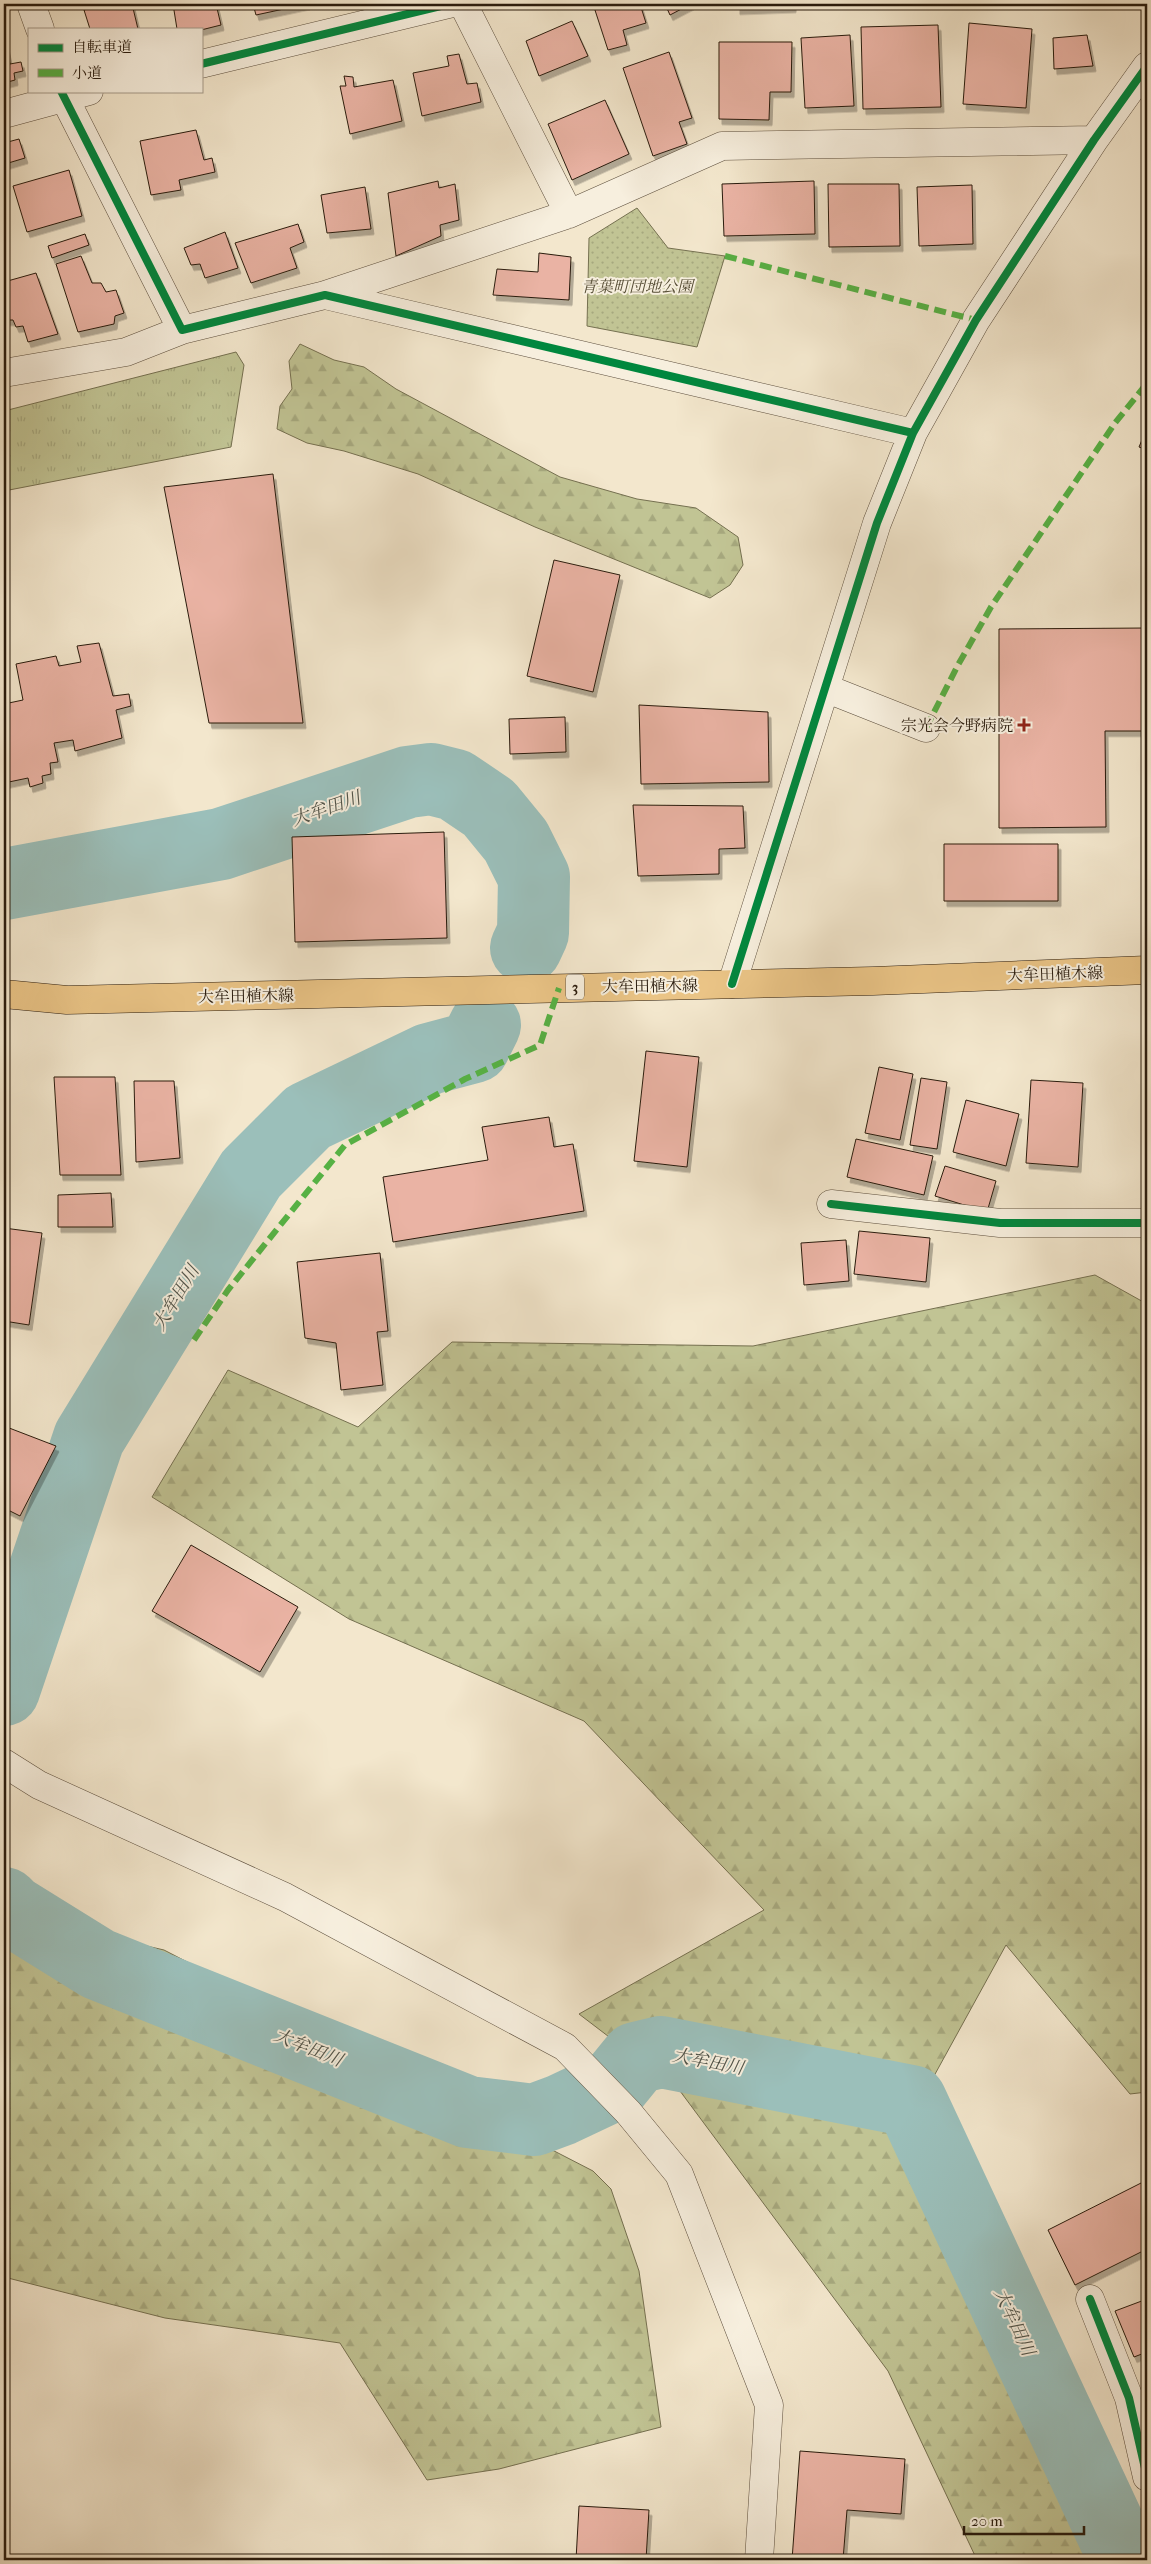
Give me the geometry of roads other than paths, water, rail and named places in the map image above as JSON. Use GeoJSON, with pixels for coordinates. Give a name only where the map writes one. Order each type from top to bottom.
{"type":"FeatureCollection","features":[{"type":"Feature","properties":{"kind":"main road","name":"大牟田植木線"},"geometry":{"type":"LineString","coordinates":[[4,994],[67,1000],[873,981],[1147,970]]}},
{"type":"Feature","properties":{"kind":"street"},"geometry":{"type":"LineString","coordinates":[[31,4],[40,28]]}},
{"type":"Feature","properties":{"kind":"street"},"geometry":{"type":"LineString","coordinates":[[202,64],[449,4]]}},
{"type":"Feature","properties":{"kind":"street"},"geometry":{"type":"LineString","coordinates":[[463,4],[568,214]]}},
{"type":"Feature","properties":{"kind":"street"},"geometry":{"type":"LineString","coordinates":[[732,984],[877,523],[913,433],[976,320],[1094,140],[1147,66]]}},
{"type":"Feature","properties":{"kind":"street"},"geometry":{"type":"LineString","coordinates":[[4,114],[62,94],[80,92]]}},
{"type":"Feature","properties":{"kind":"street"},"geometry":{"type":"LineString","coordinates":[[62,94],[182,330]]}},
{"type":"Feature","properties":{"kind":"street"},"geometry":{"type":"LineString","coordinates":[[4,372],[126,352],[182,330],[324,295],[568,214],[722,146],[1094,140]]}},
{"type":"Feature","properties":{"kind":"street"},"geometry":{"type":"LineString","coordinates":[[324,295],[913,433]]}},
{"type":"Feature","properties":{"kind":"street"},"geometry":{"type":"LineString","coordinates":[[825,688],[926,728]]}},
{"type":"Feature","properties":{"kind":"street"},"geometry":{"type":"LineString","coordinates":[[831,1204],[1000,1223],[1147,1223]]}},
{"type":"Feature","properties":{"kind":"street"},"geometry":{"type":"LineString","coordinates":[[4,1763],[40,1785],[285,1897],[565,2047],[628,2112],[679,2174],[769,2405],[759,2560]]}},
{"type":"Feature","properties":{"kind":"street"},"geometry":{"type":"LineString","coordinates":[[1090,2299],[1129,2398],[1147,2477]]}},
{"type":"Feature","properties":{"kind":"waterway","name":"大牟田川"},"geometry":{"type":"LineString","coordinates":[[4,884],[221,844],[408,782],[431,779],[455,785],[489,808],[516,841],[534,877],[533,933],[526,948]]}},
{"type":"Feature","properties":{"kind":"waterway","name":"大牟田川"},"geometry":{"type":"LineString","coordinates":[[4,1690],[89,1438],[251,1174],[308,1117],[429,1059],[474,1047],[485,1025]]}},
{"type":"Feature","properties":{"kind":"waterway","name":"大牟田川"},"geometry":{"type":"LineString","coordinates":[[4,1903],[11,1910],[98,1964],[468,2112],[534,2120],[561,2110],[614,2085],[636,2058],[661,2052],[911,2101],[1125,2560]]}},
{"type":"Feature","properties":{"kind":"place","name":"宗光会今野病院"},"geometry":{"type":"Point","coordinates":[1024,725]}},
{"type":"Feature","properties":{"kind":"park label","name":"青葉町団地公園"},"geometry":{"type":"Point","coordinates":[637,286]}}]}
